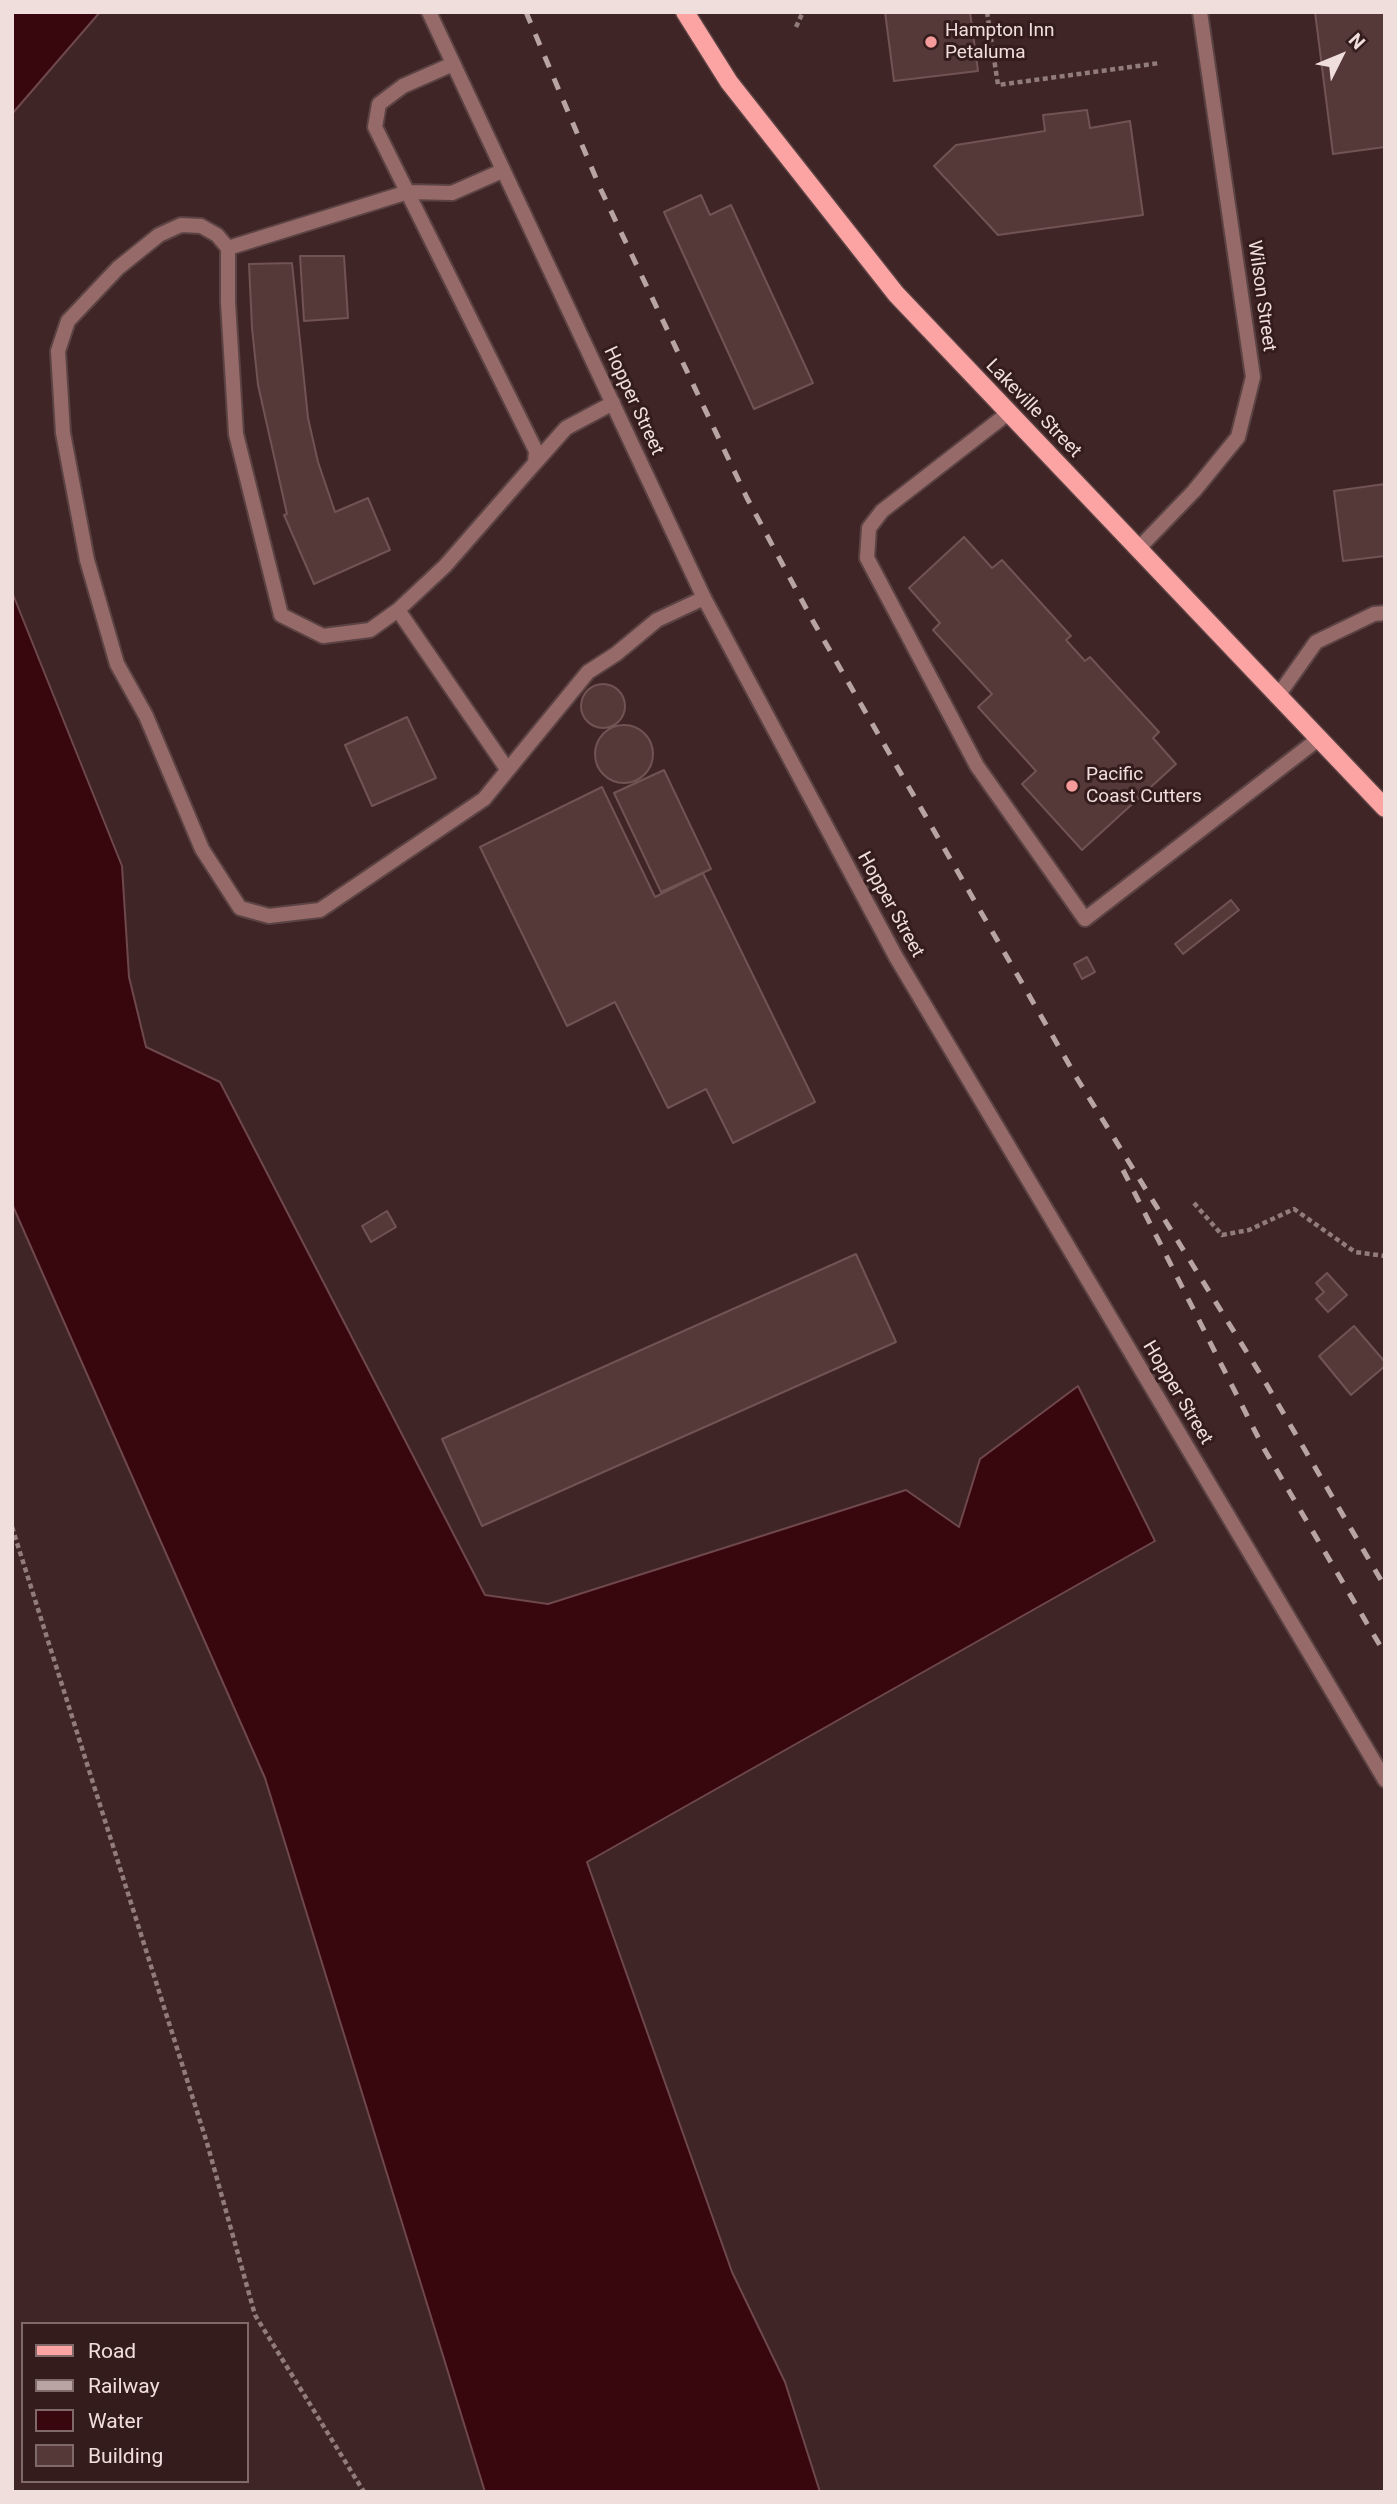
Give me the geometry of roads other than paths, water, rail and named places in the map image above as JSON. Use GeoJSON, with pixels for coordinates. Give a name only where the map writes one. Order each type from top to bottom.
{"type":"FeatureCollection","features":[{"type":"Feature","properties":{"kind":"main road","name":"Lakeville Street"},"geometry":{"type":"LineString","coordinates":[[685,12],[729,82],[895,294],[1007,414],[1139,548],[1317,740],[1385,808]]}},
{"type":"Feature","properties":{"kind":"street","name":"Hopper Street"},"geometry":{"type":"LineString","coordinates":[[429,12],[704,598],[896,957],[1385,1780]]}},
{"type":"Feature","properties":{"kind":"street","name":"Wilson Street"},"geometry":{"type":"LineString","coordinates":[[1139,548],[1194,491],[1238,437],[1253,377],[1200,12]]}},
{"type":"Feature","properties":{"kind":"street"},"geometry":{"type":"LineString","coordinates":[[453,64],[402,86],[379,104],[376,127],[536,451],[535,463]]}},
{"type":"Feature","properties":{"kind":"street"},"geometry":{"type":"LineString","coordinates":[[228,247],[408,192],[453,193],[502,171]]}},
{"type":"Feature","properties":{"kind":"street"},"geometry":{"type":"LineString","coordinates":[[613,402],[566,428],[444,566],[398,610],[370,630],[323,636],[281,615],[236,434],[228,302],[228,247],[217,235],[201,226],[181,225],[159,235],[118,268],[68,321],[58,351],[65,446],[87,560],[117,664],[146,716],[202,849],[240,908],[269,916],[320,910],[484,799],[588,672],[616,654],[657,620],[704,598]]}},
{"type":"Feature","properties":{"kind":"street"},"geometry":{"type":"LineString","coordinates":[[1007,414],[882,511],[869,528],[867,558],[976,766],[1085,919],[1317,740]]}},
{"type":"Feature","properties":{"kind":"street"},"geometry":{"type":"LineString","coordinates":[[398,610],[508,769]]}},
{"type":"Feature","properties":{"kind":"street"},"geometry":{"type":"LineString","coordinates":[[1277,696],[1316,642],[1374,614],[1385,613]]}},
{"type":"Feature","properties":{"kind":"water"},"geometry":{"type":"Polygon","coordinates":[[[12,12],[100,12],[12,114],[12,12]]]}},
{"type":"Feature","properties":{"kind":"water"},"geometry":{"type":"Polygon","coordinates":[[[12,592],[122,866],[129,977],[146,1047],[220,1082],[485,1595],[548,1604],[906,1490],[959,1527],[980,1459],[1078,1386],[1155,1541],[587,1862],[732,2272],[785,2382],[820,2492],[485,2492],[265,1778],[12,1204],[12,592]]]}},
{"type":"Feature","properties":{"kind":"railway"},"geometry":{"type":"LineString","coordinates":[[526,12],[601,190],[747,498],[814,623],[1078,1080],[1264,1380],[1385,1587]]}},
{"type":"Feature","properties":{"kind":"railway"},"geometry":{"type":"LineString","coordinates":[[1123,1170],[1263,1447],[1385,1654]]}},
{"type":"Feature","properties":{"kind":"place","name":"Hampton Inn Petaluma"},"geometry":{"type":"Point","coordinates":[931,42]}},
{"type":"Feature","properties":{"kind":"place","name":"Pacific Coast Cutters"},"geometry":{"type":"Point","coordinates":[1072,786]}}]}
